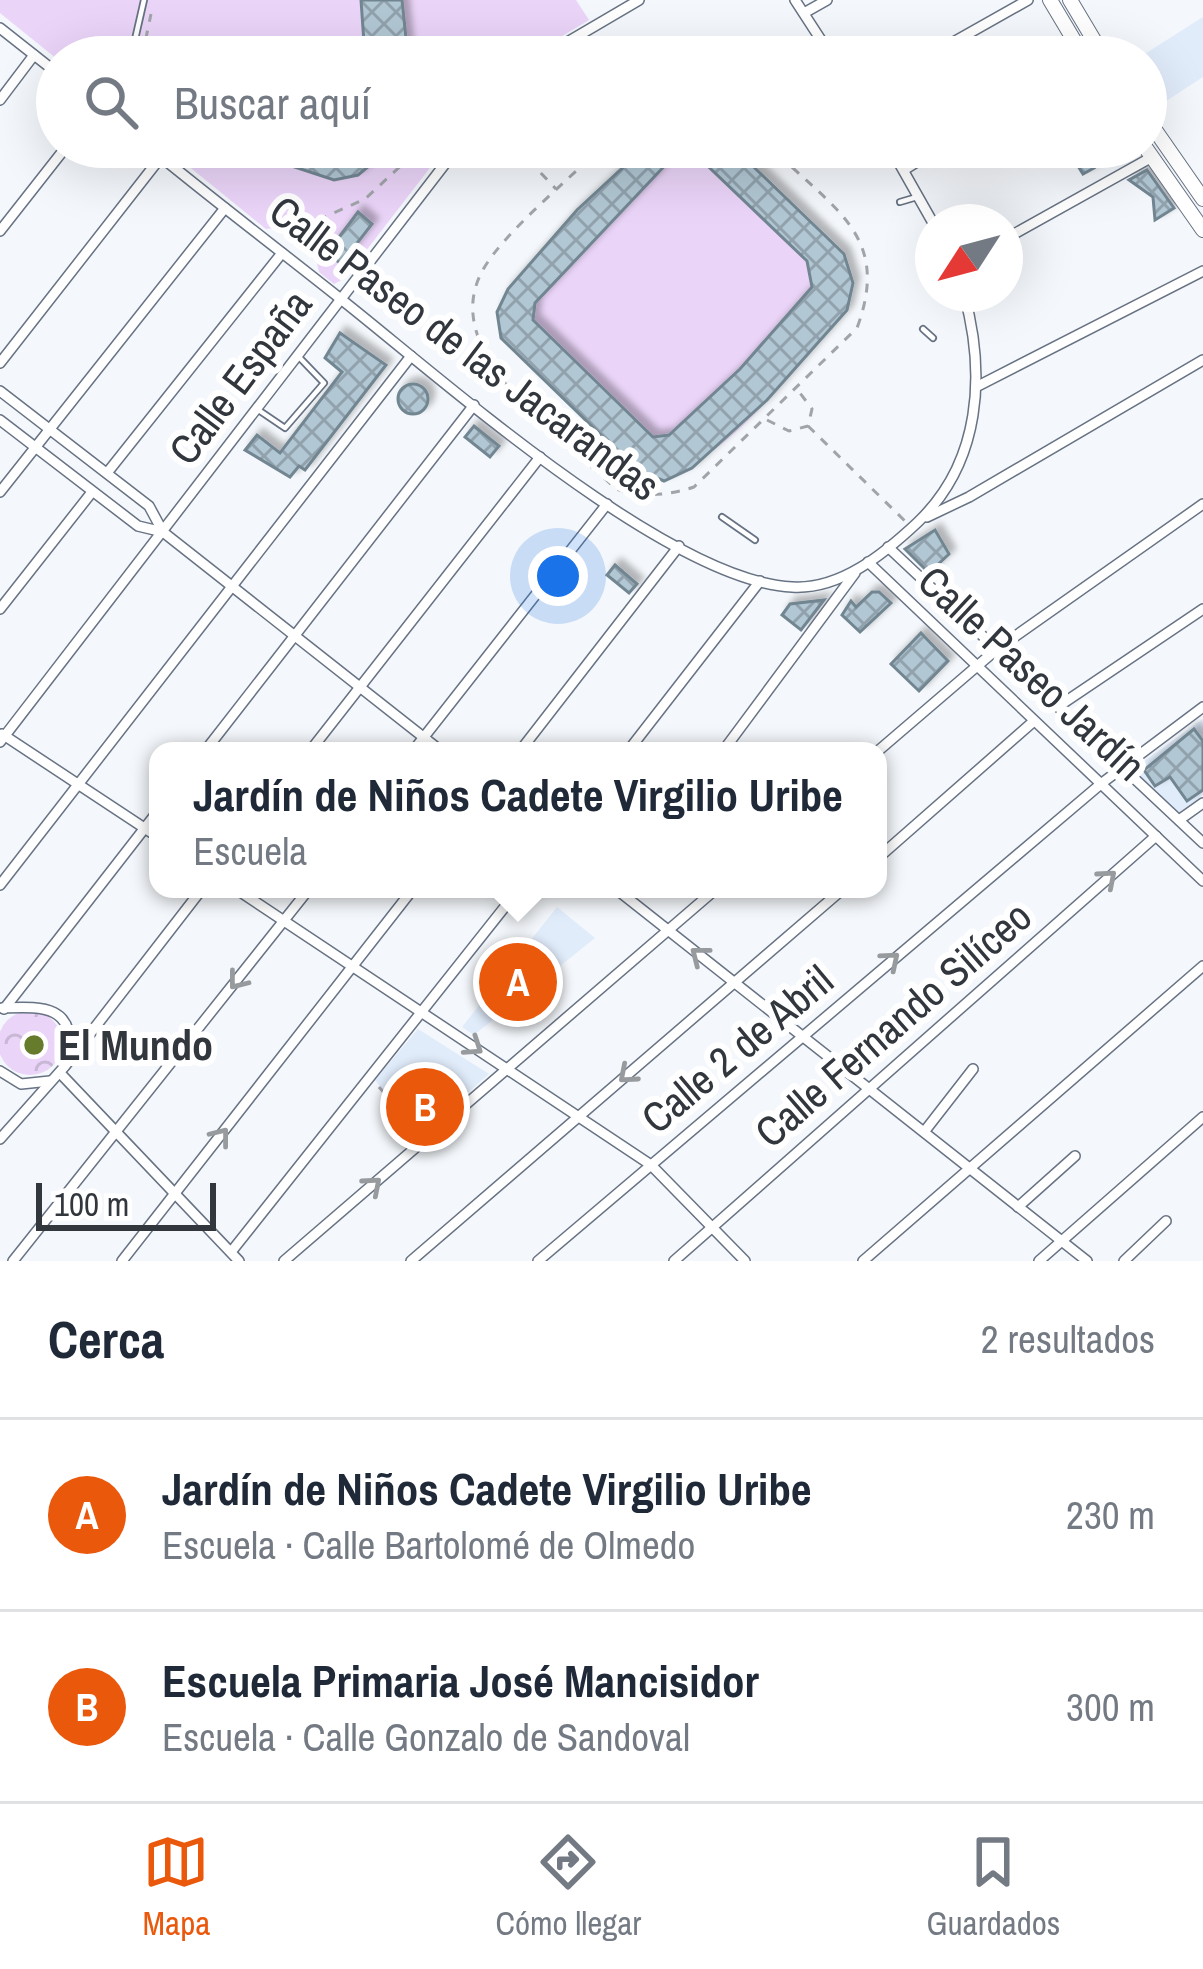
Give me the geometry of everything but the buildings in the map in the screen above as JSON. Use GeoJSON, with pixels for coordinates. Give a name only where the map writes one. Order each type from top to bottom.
{"type":"FeatureCollection","features":[{"type":"Feature","properties":{"kind":"main road"},"geometry":{"type":"LineString","coordinates":[[1050,0],[1071,36]]}},
{"type":"Feature","properties":{"kind":"main road"},"geometry":{"type":"LineString","coordinates":[[1070,0],[1091,36]]}},
{"type":"Feature","properties":{"kind":"main road"},"geometry":{"type":"LineString","coordinates":[[1167,147],[1203,199]]}},
{"type":"Feature","properties":{"kind":"main road"},"geometry":{"type":"LineString","coordinates":[[1159,168],[1203,230]]}},
{"type":"Feature","properties":{"kind":"street"},"geometry":{"type":"LineString","coordinates":[[578,36],[639,0]]}},
{"type":"Feature","properties":{"kind":"street"},"geometry":{"type":"LineString","coordinates":[[796,0],[819,36]]}},
{"type":"Feature","properties":{"kind":"street"},"geometry":{"type":"LineString","coordinates":[[804,13],[827,0]]}},
{"type":"Feature","properties":{"kind":"street"},"geometry":{"type":"LineString","coordinates":[[964,36],[1028,0]]}},
{"type":"Feature","properties":{"kind":"street"},"geometry":{"type":"LineString","coordinates":[[0,28],[34,55],[0,100]]}},
{"type":"Feature","properties":{"kind":"street"},"geometry":{"type":"LineString","coordinates":[[0,231],[50,168]]}},
{"type":"Feature","properties":{"kind":"street"},"geometry":{"type":"LineString","coordinates":[[0,363],[152,168]]}},
{"type":"Feature","properties":{"kind":"street","name":"Calle Paseo de las Jacarandas"},"geometry":{"type":"LineString","coordinates":[[175,168],[540,457],[679,546],[760,581],[816,586],[863,566],[922,519]]}},
{"type":"Feature","properties":{"kind":"street","name":"Calle España"},"geometry":{"type":"LineString","coordinates":[[1,735],[442,168]]}},
{"type":"Feature","properties":{"kind":"street"},"geometry":{"type":"LineString","coordinates":[[907,168],[904,170],[924,204]]}},
{"type":"Feature","properties":{"kind":"street"},"geometry":{"type":"LineString","coordinates":[[1023,228],[1122,168]]}},
{"type":"Feature","properties":{"kind":"street"},"geometry":{"type":"LineString","coordinates":[[0,492],[225,208]]}},
{"type":"Feature","properties":{"kind":"street"},"geometry":{"type":"LineString","coordinates":[[107,473],[282,253]]}},
{"type":"Feature","properties":{"kind":"street"},"geometry":{"type":"LineString","coordinates":[[976,387],[1203,271]]}},
{"type":"Feature","properties":{"kind":"street"},"geometry":{"type":"LineString","coordinates":[[922,519],[958,473],[976,387],[969,312]]}},
{"type":"Feature","properties":{"kind":"street"},"geometry":{"type":"LineString","coordinates":[[0,885],[412,356]]}},
{"type":"Feature","properties":{"kind":"street"},"geometry":{"type":"LineString","coordinates":[[922,519],[969,497],[1203,360]]}},
{"type":"Feature","properties":{"kind":"street"},"geometry":{"type":"LineString","coordinates":[[0,391],[149,506],[163,532],[429,742]]}},
{"type":"Feature","properties":{"kind":"street"},"geometry":{"type":"LineString","coordinates":[[212,742],[475,406]]}},
{"type":"Feature","properties":{"kind":"street"},"geometry":{"type":"LineString","coordinates":[[0,420],[138,526],[163,532]]}},
{"type":"Feature","properties":{"kind":"street"},"geometry":{"type":"LineString","coordinates":[[317,742],[540,457]]}},
{"type":"Feature","properties":{"kind":"street"},"geometry":{"type":"LineString","coordinates":[[0,609],[92,492]]}},
{"type":"Feature","properties":{"kind":"street"},"geometry":{"type":"LineString","coordinates":[[421,742],[608,504]]}},
{"type":"Feature","properties":{"kind":"street"},"geometry":{"type":"LineString","coordinates":[[887,743],[997,649],[1203,504]]}},
{"type":"Feature","properties":{"kind":"street"},"geometry":{"type":"LineString","coordinates":[[527,742],[679,546]]}},
{"type":"Feature","properties":{"kind":"street","name":"Calle Paseo Jardín"},"geometry":{"type":"LineString","coordinates":[[888,547],[1203,843]]}},
{"type":"Feature","properties":{"kind":"street"},"geometry":{"type":"LineString","coordinates":[[730,742],[863,566]]}},
{"type":"Feature","properties":{"kind":"street","name":"Calle Paseo Jardín"},"geometry":{"type":"LineString","coordinates":[[863,566],[978,665],[1203,881]]}},
{"type":"Feature","properties":{"kind":"street"},"geometry":{"type":"LineString","coordinates":[[635,742],[760,581]]}},
{"type":"Feature","properties":{"kind":"street"},"geometry":{"type":"LineString","coordinates":[[1059,706],[1203,609]]}},
{"type":"Feature","properties":{"kind":"street","name":"Calle 2 de Abril"},"geometry":{"type":"LineString","coordinates":[[538,1261],[1121,766],[1203,707]]}},
{"type":"Feature","properties":{"kind":"street"},"geometry":{"type":"LineString","coordinates":[[887,850],[1034,722]]}},
{"type":"Feature","properties":{"kind":"street"},"geometry":{"type":"LineString","coordinates":[[1,735],[149,831]]}},
{"type":"Feature","properties":{"kind":"street"},"geometry":{"type":"LineString","coordinates":[[1179,820],[1203,802]]}},
{"type":"Feature","properties":{"kind":"street"},"geometry":{"type":"LineString","coordinates":[[2,1008],[149,823]]}},
{"type":"Feature","properties":{"kind":"street","name":"Calle Fernando Silíceo"},"geometry":{"type":"LineString","coordinates":[[674,1261],[1156,836]]}},
{"type":"Feature","properties":{"kind":"street"},"geometry":{"type":"LineString","coordinates":[[0,1139],[59,1073],[195,898]]}},
{"type":"Feature","properties":{"kind":"street"},"geometry":{"type":"LineString","coordinates":[[250,898],[651,1165],[745,1261]]}},
{"type":"Feature","properties":{"kind":"street"},"geometry":{"type":"LineString","coordinates":[[13,1261],[302,898]]}},
{"type":"Feature","properties":{"kind":"street"},"geometry":{"type":"LineString","coordinates":[[122,1261],[405,898]]}},
{"type":"Feature","properties":{"kind":"street"},"geometry":{"type":"LineString","coordinates":[[59,1073],[119,1130],[235,1257],[512,898]]}},
{"type":"Feature","properties":{"kind":"street"},"geometry":{"type":"LineString","coordinates":[[627,898],[1088,1261]]}},
{"type":"Feature","properties":{"kind":"street"},"geometry":{"type":"LineString","coordinates":[[284,1261],[705,898]]}},
{"type":"Feature","properties":{"kind":"street"},"geometry":{"type":"LineString","coordinates":[[411,1261],[832,898]]}},
{"type":"Feature","properties":{"kind":"street"},"geometry":{"type":"LineString","coordinates":[[863,1261],[1203,966]]}},
{"type":"Feature","properties":{"kind":"street"},"geometry":{"type":"LineString","coordinates":[[2,1008],[33,1004],[58,1016],[70,1040],[59,1073]]}},
{"type":"Feature","properties":{"kind":"street"},"geometry":{"type":"LineString","coordinates":[[924,1132],[973,1069]]}},
{"type":"Feature","properties":{"kind":"street"},"geometry":{"type":"LineString","coordinates":[[0,1071],[21,1084],[59,1073]]}},
{"type":"Feature","properties":{"kind":"street"},"geometry":{"type":"LineString","coordinates":[[1040,1261],[1203,1117]]}},
{"type":"Feature","properties":{"kind":"street"},"geometry":{"type":"LineString","coordinates":[[1018,1207],[1075,1156]]}},
{"type":"Feature","properties":{"kind":"street"},"geometry":{"type":"LineString","coordinates":[[1124,1261],[1166,1221]]}},
{"type":"Feature","properties":{"kind":"lane"},"geometry":{"type":"LineString","coordinates":[[136,36],[144,0]]}},
{"type":"Feature","properties":{"kind":"lane"},"geometry":{"type":"LineString","coordinates":[[900,202],[920,196]]}},
{"type":"Feature","properties":{"kind":"lane"},"geometry":{"type":"LineString","coordinates":[[922,329],[933,338]]}},
{"type":"Feature","properties":{"kind":"lane"},"geometry":{"type":"LineString","coordinates":[[257,409],[285,428],[323,382],[298,356]]}},
{"type":"Feature","properties":{"kind":"lane"},"geometry":{"type":"LineString","coordinates":[[722,517],[755,540]]}},
{"type":"Feature","properties":{"kind":"path"},"geometry":{"type":"LineString","coordinates":[[146,36],[153,0]]}},
{"type":"Feature","properties":{"kind":"path"},"geometry":{"type":"LineString","coordinates":[[318,220],[365,199],[398,168]]}},
{"type":"Feature","properties":{"kind":"path"},"geometry":{"type":"LineString","coordinates":[[537,168],[558,190]]}},
{"type":"Feature","properties":{"kind":"path"},"geometry":{"type":"LineString","coordinates":[[581,168],[484,268],[473,302],[474,337],[488,365],[616,489],[642,496],[694,487],[856,328],[871,273],[862,240],[791,168]]}},
{"type":"Feature","properties":{"kind":"path"},"geometry":{"type":"LineString","coordinates":[[796,387],[812,409],[808,426]]}},
{"type":"Feature","properties":{"kind":"path"},"geometry":{"type":"LineString","coordinates":[[764,419],[790,431],[808,426]]}},
{"type":"Feature","properties":{"kind":"path"},"geometry":{"type":"LineString","coordinates":[[808,426],[912,528]]}},
{"type":"Feature","properties":{"kind":"path"},"geometry":{"type":"LineString","coordinates":[[370,1077],[424,1140]]}},
{"type":"Feature","properties":{"kind":"shaded area"},"geometry":{"type":"Polygon","coordinates":[[[1203,17],[1203,77],[1167,100],[1167,40],[1203,17]]]}},
{"type":"Feature","properties":{"kind":"shaded area"},"geometry":{"type":"Polygon","coordinates":[[[1203,719],[1203,795],[1178,813],[1133,769],[1203,719]]]}},
{"type":"Feature","properties":{"kind":"shaded area"},"geometry":{"type":"Polygon","coordinates":[[[557,907],[595,938],[474,1035],[462,1027],[557,907]]]}},
{"type":"Feature","properties":{"kind":"shaded area"},"geometry":{"type":"Polygon","coordinates":[[[418,1029],[489,1074],[421,1134],[375,1080],[418,1029]]]}},
{"type":"Feature","properties":{"kind":"green space"},"geometry":{"type":"Polygon","coordinates":[[[0,0],[576,0],[589,20],[562,36],[36,36],[36,42],[0,13],[0,0]]]}},
{"type":"Feature","properties":{"kind":"green space"},"geometry":{"type":"Polygon","coordinates":[[[191,168],[430,168],[345,278],[334,284],[319,272],[314,250],[284,227],[266,229],[191,168]]]}},
{"type":"Feature","properties":{"kind":"green space"},"geometry":{"type":"Polygon","coordinates":[[[622,168],[748,168],[847,310],[741,427],[664,481],[636,469],[501,338],[508,289],[577,210],[622,168]]]}},
{"type":"Feature","properties":{"kind":"green space"},"geometry":{"type":"Polygon","coordinates":[[[18,1014],[42,1014],[59,1031],[59,1055],[42,1072],[18,1072],[1,1055],[1,1031],[18,1014]]]}},
{"type":"Feature","properties":{"kind":"place","name":"Jardín de Niños Cadete Virgilio Uribe"},"geometry":{"type":"Point","coordinates":[518,982]}},
{"type":"Feature","properties":{"kind":"place","name":"El Mundo"},"geometry":{"type":"Point","coordinates":[34,1045]}},
{"type":"Feature","properties":{"kind":"place","name":"Escuela Primaria José Mancisidor"},"geometry":{"type":"Point","coordinates":[425,1107]}}]}
